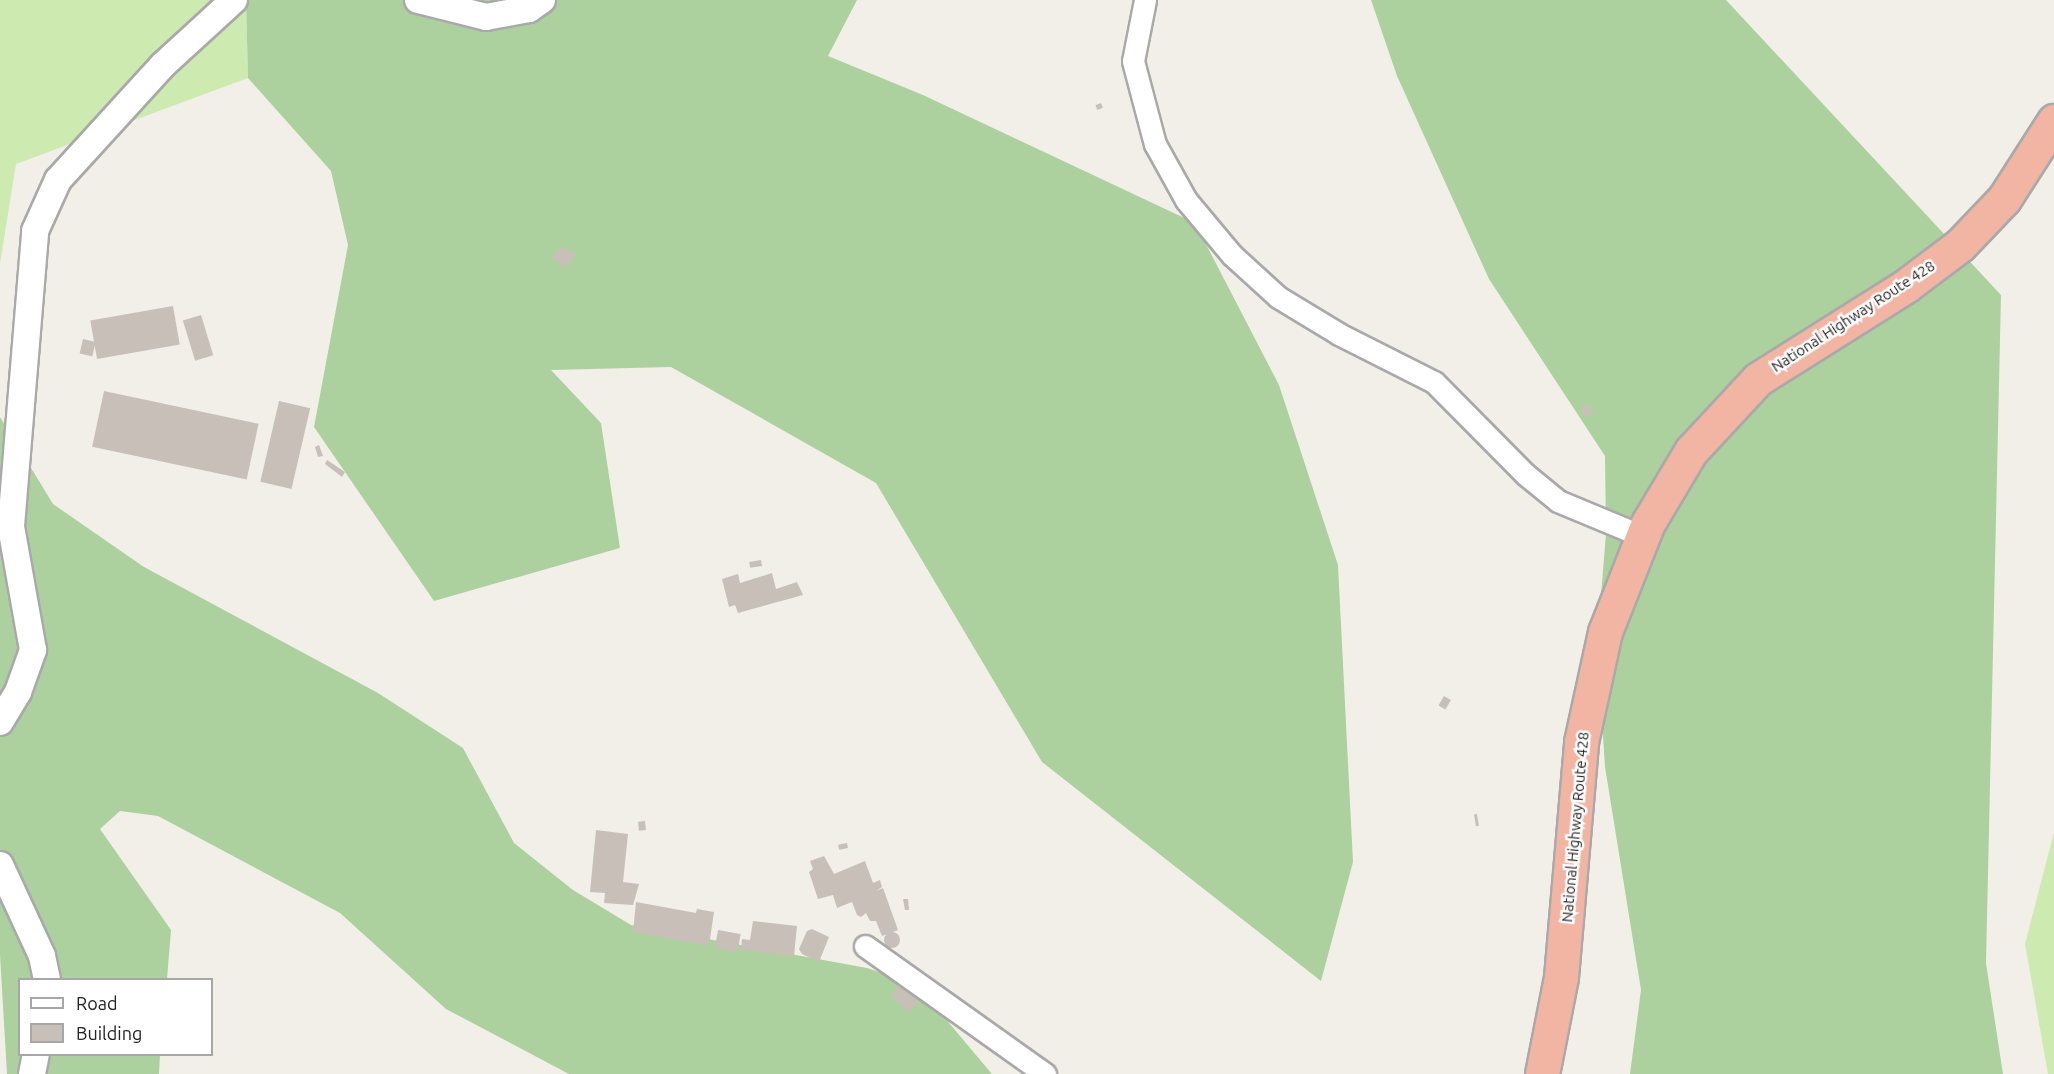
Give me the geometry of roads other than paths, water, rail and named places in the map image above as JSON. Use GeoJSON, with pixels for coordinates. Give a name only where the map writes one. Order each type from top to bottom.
{"type":"FeatureCollection","features":[{"type":"Feature","properties":{"kind":"highway","name":"National Highway Route 428"},"geometry":{"type":"LineString","coordinates":[[1542,1074],[1561,977],[1583,731],[1605,632],[1642,536],[1676,472],[1719,417],[1758,379],[1907,285],[1960,244],[2004,199],[2036,154],[2054,121]]}},
{"type":"Feature","properties":{"kind":"street"},"geometry":{"type":"LineString","coordinates":[[0,722],[18,692],[33,650],[11,526],[35,231],[58,180],[163,65],[234,0]]}},
{"type":"Feature","properties":{"kind":"street"},"geometry":{"type":"LineString","coordinates":[[418,0],[486,17],[530,9],[542,0]]}},
{"type":"Feature","properties":{"kind":"street"},"geometry":{"type":"LineString","coordinates":[[1145,0],[1133,61],[1155,144],[1186,200],[1232,255],[1278,297],[1339,334],[1434,382],[1525,474],[1558,501],[1642,536]]}},
{"type":"Feature","properties":{"kind":"street"},"geometry":{"type":"LineString","coordinates":[[0,865],[42,956],[47,978]]}},
{"type":"Feature","properties":{"kind":"street"},"geometry":{"type":"LineString","coordinates":[[865,946],[1045,1074]]}},
{"type":"Feature","properties":{"kind":"street"},"geometry":{"type":"LineString","coordinates":[[32,1074],[36,1056]]}}]}
